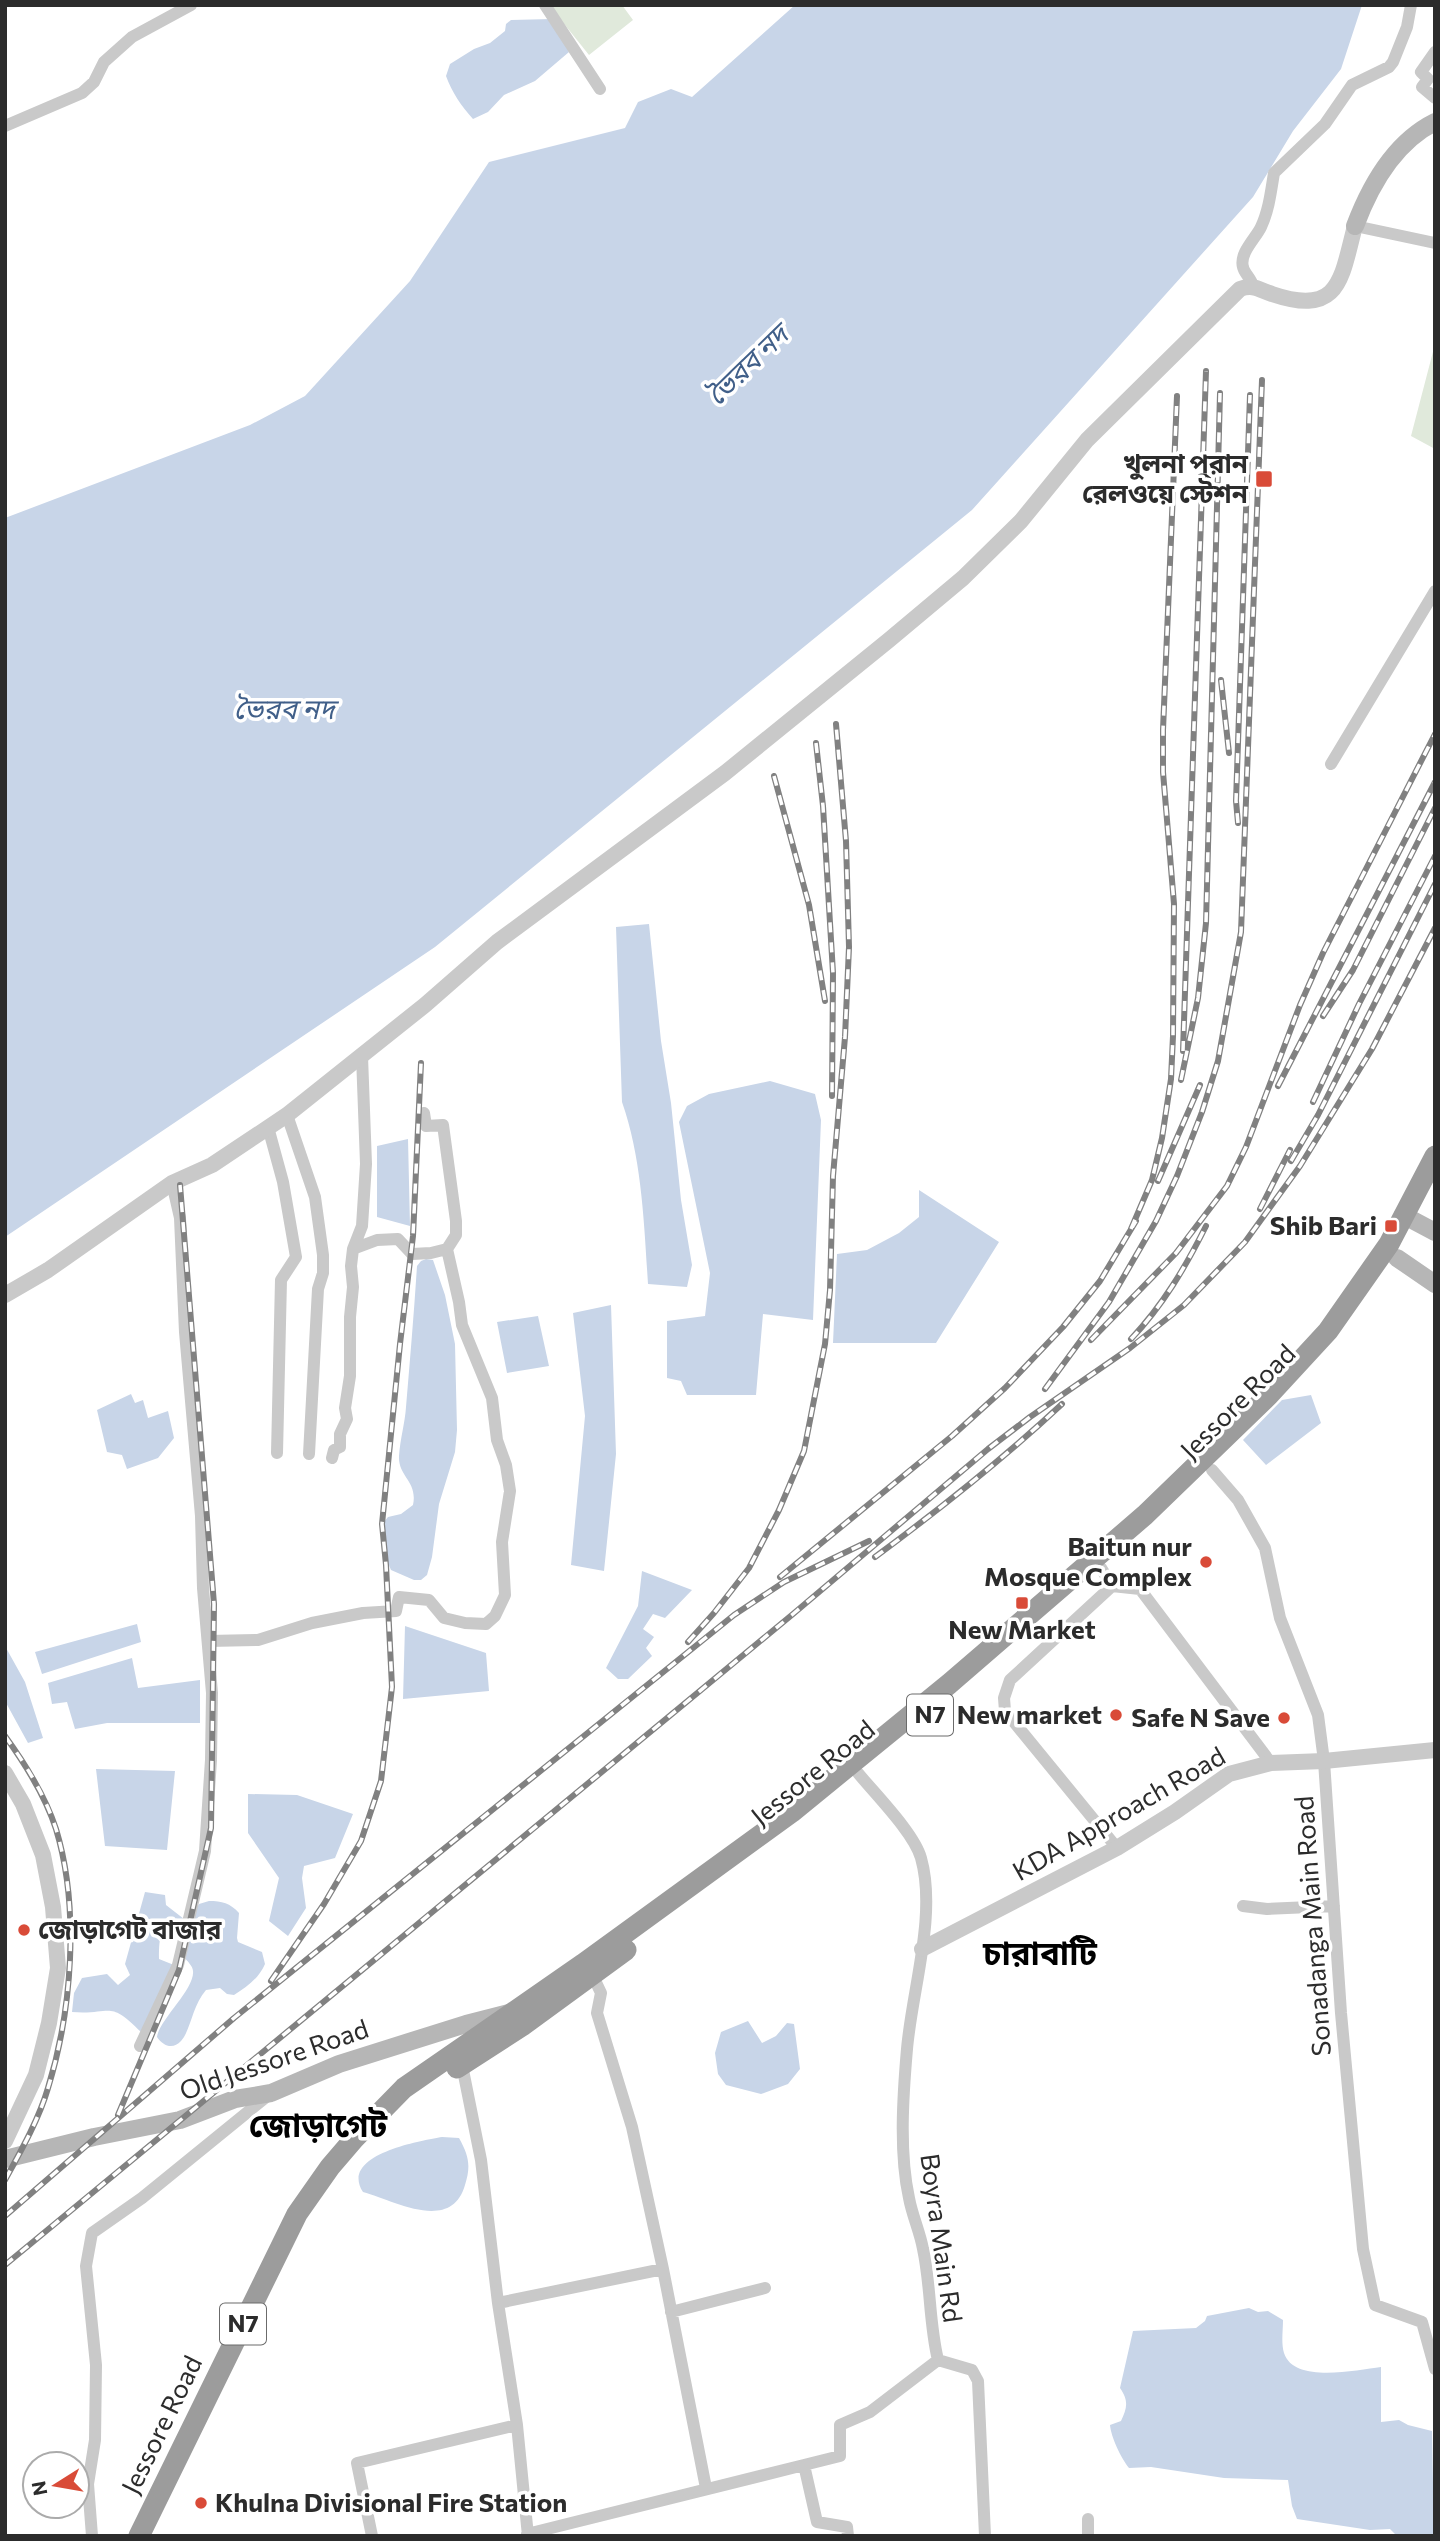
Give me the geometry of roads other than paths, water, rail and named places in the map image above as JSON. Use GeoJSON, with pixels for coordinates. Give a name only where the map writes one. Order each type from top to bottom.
{"type":"FeatureCollection","features":[{"type":"Feature","properties":{"kind":"highway","name":"N7"},"geometry":{"type":"LineString","coordinates":[[1418,1223],[1435,1156]]}},
{"type":"Feature","properties":{"kind":"highway","name":"Jessore Road"},"geometry":{"type":"LineString","coordinates":[[367,2126],[557,2002],[786,1832],[963,1688],[1101,1568],[1212,1470],[1341,1337],[1397,1258],[1418,1223],[1435,1186]]}},
{"type":"Feature","properties":{"kind":"highway","name":"Jessore Road"},"geometry":{"type":"LineString","coordinates":[[139,2536],[297,2214],[330,2167],[404,2088],[517,2011],[792,1812],[949,1684],[1145,1515],[1269,1395],[1328,1331],[1373,1268],[1418,1223]]}},
{"type":"Feature","properties":{"kind":"main road"},"geometry":{"type":"LineString","coordinates":[[1355,226],[1366,197],[1380,173],[1411,139],[1435,122]]}},
{"type":"Feature","properties":{"kind":"main road"},"geometry":{"type":"LineString","coordinates":[[1355,226],[1415,144],[1435,131]]}},
{"type":"Feature","properties":{"kind":"main road"},"geometry":{"type":"LineString","coordinates":[[1397,1258],[1435,1284]]}},
{"type":"Feature","properties":{"kind":"main road","name":"Old Jessore Road"},"geometry":{"type":"LineString","coordinates":[[5,2159],[94,2137],[180,2120],[235,2099],[271,2093],[340,2064],[466,2024],[557,2002]]}},
{"type":"Feature","properties":{"kind":"street"},"geometry":{"type":"LineString","coordinates":[[5,126],[82,93],[94,82],[104,62],[132,37],[191,5]]}},
{"type":"Feature","properties":{"kind":"street"},"geometry":{"type":"LineString","coordinates":[[545,5],[600,89]]}},
{"type":"Feature","properties":{"kind":"street"},"geometry":{"type":"LineString","coordinates":[[1253,286],[1242,262],[1261,227],[1270,200],[1273,173],[1325,124],[1352,85],[1394,62],[1407,27],[1411,5]]}},
{"type":"Feature","properties":{"kind":"street"},"geometry":{"type":"LineString","coordinates":[[1435,52],[1421,72],[1428,79],[1422,87],[1435,98]]}},
{"type":"Feature","properties":{"kind":"street"},"geometry":{"type":"LineString","coordinates":[[5,1295],[48,1270],[173,1183],[212,1164],[287,1115],[425,1005],[497,942],[725,773],[963,578],[1021,521],[1087,440],[1240,289],[1253,286],[1275,295],[1301,300],[1327,296],[1339,282],[1355,226],[1435,243]]}},
{"type":"Feature","properties":{"kind":"street"},"geometry":{"type":"LineString","coordinates":[[1331,764],[1435,591]]}},
{"type":"Feature","properties":{"kind":"street"},"geometry":{"type":"LineString","coordinates":[[332,1458],[334,1450],[340,1447],[340,1434],[347,1419],[345,1408],[351,1376],[350,1327],[354,1249],[362,1226],[366,1164],[362,1056]]}},
{"type":"Feature","properties":{"kind":"street"},"geometry":{"type":"LineString","coordinates":[[354,1249],[377,1240],[398,1239],[412,1254],[431,1253],[447,1249],[456,1235],[457,1221],[443,1125],[426,1126],[424,1114]]}},
{"type":"Feature","properties":{"kind":"street"},"geometry":{"type":"LineString","coordinates":[[287,1115],[315,1197],[322,1240],[323,1273],[318,1289],[309,1454]]}},
{"type":"Feature","properties":{"kind":"street"},"geometry":{"type":"LineString","coordinates":[[268,1127],[283,1182],[296,1257],[281,1280],[277,1453]]}},
{"type":"Feature","properties":{"kind":"street"},"geometry":{"type":"LineString","coordinates":[[140,2046],[178,1965],[205,1851],[212,1693],[203,1588],[201,1516],[185,1332],[180,1219],[173,1183]]}},
{"type":"Feature","properties":{"kind":"street"},"geometry":{"type":"LineString","coordinates":[[208,1640],[258,1640],[312,1623],[363,1613],[397,1611],[399,1597],[429,1600],[444,1618],[465,1623],[486,1624],[495,1616],[505,1595],[502,1542],[510,1491],[492,1398],[462,1325],[460,1302],[447,1249]]}},
{"type":"Feature","properties":{"kind":"street","name":"Sonadanga Main Road"},"geometry":{"type":"LineString","coordinates":[[1212,1470],[1238,1500],[1265,1548],[1280,1618],[1318,1715],[1324,1761],[1341,2013],[1362,2235],[1376,2305],[1422,2322],[1435,2369]]}},
{"type":"Feature","properties":{"kind":"street"},"geometry":{"type":"LineString","coordinates":[[1101,1568],[1112,1586]]}},
{"type":"Feature","properties":{"kind":"street"},"geometry":{"type":"LineString","coordinates":[[1117,1848],[1005,1711],[1004,1698],[1010,1680],[1112,1586],[1140,1589],[1271,1763]]}},
{"type":"Feature","properties":{"kind":"street","name":"KDA Approach Road"},"geometry":{"type":"LineString","coordinates":[[922,1949],[1117,1848],[1175,1812],[1228,1774],[1271,1763],[1324,1761],[1435,1750]]}},
{"type":"Feature","properties":{"kind":"street"},"geometry":{"type":"LineString","coordinates":[[5,1773],[23,1804],[43,1856],[53,1907],[58,1968],[49,2023],[36,2075],[5,2141]]}},
{"type":"Feature","properties":{"kind":"street","name":"Boyra Main Rd"},"geometry":{"type":"LineString","coordinates":[[858,1773],[917,1846],[925,1877],[922,1949],[913,1993],[904,2104],[908,2196],[923,2248],[932,2336],[938,2360],[972,2370],[976,2374],[985,2536]]}},
{"type":"Feature","properties":{"kind":"street"},"geometry":{"type":"LineString","coordinates":[[1243,1906],[1267,1909],[1334,1906]]}},
{"type":"Feature","properties":{"kind":"street"},"geometry":{"type":"LineString","coordinates":[[593,1976],[601,1993],[597,2012],[632,2127],[706,2488]]}},
{"type":"Feature","properties":{"kind":"street"},"geometry":{"type":"LineString","coordinates":[[461,2065],[481,2161],[498,2303],[517,2425],[527,2535],[840,2456],[840,2425],[870,2412],[938,2360]]}},
{"type":"Feature","properties":{"kind":"street"},"geometry":{"type":"LineString","coordinates":[[92,2536],[88,2484],[95,2440],[96,2365],[86,2266],[92,2233],[142,2198],[271,2093]]}},
{"type":"Feature","properties":{"kind":"street"},"geometry":{"type":"LineString","coordinates":[[498,2303],[663,2269]]}},
{"type":"Feature","properties":{"kind":"street"},"geometry":{"type":"LineString","coordinates":[[671,2312],[765,2288]]}},
{"type":"Feature","properties":{"kind":"street"},"geometry":{"type":"LineString","coordinates":[[372,2536],[357,2463],[517,2425]]}},
{"type":"Feature","properties":{"kind":"street"},"geometry":{"type":"LineString","coordinates":[[804,2465],[817,2522],[847,2527],[848,2536]]}},
{"type":"Feature","properties":{"kind":"street"},"geometry":{"type":"LineString","coordinates":[[1088,2519],[1088,2536]]}},
{"type":"Feature","properties":{"kind":"water","name":"ভৈরব নদ"},"geometry":{"type":"Polygon","coordinates":[[[795,5],[1362,5],[1341,69],[1293,131],[1253,197],[972,510],[435,947],[5,1237],[5,518],[250,425],[305,396],[410,281],[489,162],[625,128],[638,102],[671,89],[692,97],[795,5]]]}},
{"type":"Feature","properties":{"kind":"water"},"geometry":{"type":"Polygon","coordinates":[[[552,19],[569,52],[535,81],[504,95],[488,112],[473,119],[448,82],[446,76],[450,64],[474,49],[490,43],[505,31],[506,24],[511,20],[552,19]]]}},
{"type":"Feature","properties":{"kind":"water"},"geometry":{"type":"Polygon","coordinates":[[[649,924],[681,1200],[692,1265],[687,1287],[648,1284],[638,1169],[622,1102],[616,927],[649,924]]]}},
{"type":"Feature","properties":{"kind":"water"},"geometry":{"type":"Polygon","coordinates":[[[770,1081],[815,1094],[821,1120],[813,1320],[763,1314],[756,1395],[687,1395],[681,1381],[667,1378],[667,1321],[705,1316],[710,1273],[679,1122],[687,1106],[709,1094],[770,1081]]]}},
{"type":"Feature","properties":{"kind":"water"},"geometry":{"type":"Polygon","coordinates":[[[408,1139],[410,1226],[377,1217],[377,1146],[408,1139]]]}},
{"type":"Feature","properties":{"kind":"water"},"geometry":{"type":"Polygon","coordinates":[[[919,1190],[999,1242],[936,1343],[833,1343],[837,1254],[867,1250],[899,1233],[919,1217],[919,1190]]]}},
{"type":"Feature","properties":{"kind":"water"},"geometry":{"type":"Polygon","coordinates":[[[426,1259],[433,1260],[445,1295],[455,1344],[457,1430],[455,1452],[439,1504],[427,1575],[421,1580],[414,1580],[391,1570],[383,1529],[388,1517],[401,1514],[413,1505],[413,1490],[401,1469],[399,1456],[417,1266],[426,1259]]]}},
{"type":"Feature","properties":{"kind":"water"},"geometry":{"type":"Polygon","coordinates":[[[611,1305],[616,1454],[604,1571],[571,1565],[585,1416],[573,1313],[611,1305]]]}},
{"type":"Feature","properties":{"kind":"water"},"geometry":{"type":"Polygon","coordinates":[[[538,1316],[549,1366],[507,1373],[497,1322],[538,1316]]]}},
{"type":"Feature","properties":{"kind":"water"},"geometry":{"type":"Polygon","coordinates":[[[131,1394],[135,1403],[143,1400],[148,1418],[168,1411],[174,1438],[158,1458],[127,1469],[122,1455],[107,1452],[97,1410],[131,1394]]]}},
{"type":"Feature","properties":{"kind":"water"},"geometry":{"type":"Polygon","coordinates":[[[1311,1395],[1321,1423],[1266,1465],[1243,1440],[1282,1400],[1311,1395]]]}},
{"type":"Feature","properties":{"kind":"water"},"geometry":{"type":"Polygon","coordinates":[[[642,1571],[692,1590],[665,1618],[653,1614],[643,1629],[654,1637],[646,1648],[652,1656],[628,1679],[618,1679],[606,1668],[638,1606],[642,1571]]]}},
{"type":"Feature","properties":{"kind":"water"},"geometry":{"type":"Polygon","coordinates":[[[137,1624],[141,1642],[42,1674],[35,1652],[137,1624]]]}},
{"type":"Feature","properties":{"kind":"water"},"geometry":{"type":"Polygon","coordinates":[[[405,1626],[486,1653],[489,1691],[403,1699],[405,1626]]]}},
{"type":"Feature","properties":{"kind":"water"},"geometry":{"type":"Polygon","coordinates":[[[5,1646],[25,1682],[43,1738],[28,1743],[5,1701],[5,1646]]]}},
{"type":"Feature","properties":{"kind":"water"},"geometry":{"type":"Polygon","coordinates":[[[132,1658],[138,1688],[200,1680],[200,1723],[107,1723],[75,1729],[67,1702],[52,1704],[48,1683],[132,1658]]]}},
{"type":"Feature","properties":{"kind":"water"},"geometry":{"type":"Polygon","coordinates":[[[96,1769],[175,1771],[167,1850],[105,1846],[96,1769]]]}},
{"type":"Feature","properties":{"kind":"water"},"geometry":{"type":"Polygon","coordinates":[[[248,1794],[297,1795],[353,1814],[335,1858],[304,1866],[302,1878],[306,1908],[288,1936],[269,1921],[279,1878],[248,1833],[248,1794]]]}},
{"type":"Feature","properties":{"kind":"water"},"geometry":{"type":"Polygon","coordinates":[[[145,1892],[165,1895],[166,1905],[184,1919],[162,1934],[159,1959],[174,1965],[141,2032],[115,2012],[72,2012],[74,1993],[82,1978],[107,1974],[118,1985],[130,1975],[125,1964],[145,1892]]]}},
{"type":"Feature","properties":{"kind":"water"},"geometry":{"type":"Polygon","coordinates":[[[209,1901],[226,1903],[239,1913],[238,1942],[262,1952],[265,1964],[252,1982],[234,1995],[227,1994],[220,1988],[206,1990],[184,2036],[178,2044],[168,2046],[157,2037],[192,1978],[193,1969],[184,1957],[195,1911],[199,1904],[209,1901]]]}},
{"type":"Feature","properties":{"kind":"water"},"geometry":{"type":"Polygon","coordinates":[[[748,2021],[762,2043],[776,2036],[787,2023],[794,2024],[800,2069],[788,2084],[761,2094],[726,2085],[718,2074],[715,2053],[721,2032],[748,2021]]]}},
{"type":"Feature","properties":{"kind":"water"},"geometry":{"type":"Polygon","coordinates":[[[442,2137],[459,2138],[468,2161],[465,2185],[458,2200],[447,2208],[420,2210],[363,2192],[359,2179],[362,2168],[371,2159],[401,2146],[442,2137]]]}},
{"type":"Feature","properties":{"kind":"water"},"geometry":{"type":"Polygon","coordinates":[[[1249,2308],[1258,2312],[1268,2311],[1283,2320],[1284,2353],[1290,2363],[1300,2369],[1327,2373],[1381,2367],[1381,2422],[1399,2420],[1432,2431],[1434,2536],[1397,2536],[1390,2529],[1370,2530],[1297,2519],[1288,2480],[1224,2478],[1151,2467],[1129,2468],[1117,2447],[1110,2425],[1121,2421],[1126,2408],[1125,2397],[1120,2388],[1133,2331],[1196,2328],[1207,2316],[1249,2308]]]}},
{"type":"Feature","properties":{"kind":"railway"},"geometry":{"type":"LineString","coordinates":[[1183,1051],[1206,371]]}},
{"type":"Feature","properties":{"kind":"railway"},"geometry":{"type":"LineString","coordinates":[[1045,1389],[1109,1302],[1156,1221],[1202,1112],[1218,1061],[1241,932],[1262,380]]}},
{"type":"Feature","properties":{"kind":"railway"},"geometry":{"type":"LineString","coordinates":[[1181,1080],[1198,998],[1206,923],[1220,393]]}},
{"type":"Feature","properties":{"kind":"railway"},"geometry":{"type":"LineString","coordinates":[[1238,823],[1236,801],[1250,395]]}},
{"type":"Feature","properties":{"kind":"railway"},"geometry":{"type":"LineString","coordinates":[[1131,1229],[1152,1180],[1171,1079],[1174,904],[1163,772],[1163,730],[1177,396]]}},
{"type":"Feature","properties":{"kind":"railway"},"geometry":{"type":"LineString","coordinates":[[1221,680],[1229,753]]}},
{"type":"Feature","properties":{"kind":"railway"},"geometry":{"type":"LineString","coordinates":[[688,1642],[749,1568],[779,1510],[804,1451],[825,1344],[830,1290],[833,1176],[845,1037],[849,947],[846,841],[836,724]]}},
{"type":"Feature","properties":{"kind":"railway"},"geometry":{"type":"LineString","coordinates":[[1091,1340],[1176,1253],[1227,1186],[1246,1147],[1300,1005],[1323,953],[1435,734]]}},
{"type":"Feature","properties":{"kind":"railway"},"geometry":{"type":"LineString","coordinates":[[816,743],[823,806],[833,973],[832,1096]]}},
{"type":"Feature","properties":{"kind":"railway"},"geometry":{"type":"LineString","coordinates":[[774,776],[809,905],[825,1001]]}},
{"type":"Feature","properties":{"kind":"railway"},"geometry":{"type":"LineString","coordinates":[[1278,1086],[1435,782]]}},
{"type":"Feature","properties":{"kind":"railway"},"geometry":{"type":"LineString","coordinates":[[1323,1016],[1353,970],[1435,808]]}},
{"type":"Feature","properties":{"kind":"railway"},"geometry":{"type":"LineString","coordinates":[[1313,1102],[1359,1004],[1435,856]]}},
{"type":"Feature","properties":{"kind":"railway"},"geometry":{"type":"LineString","coordinates":[[1291,1161],[1318,1115],[1435,884]]}},
{"type":"Feature","properties":{"kind":"railway"},"geometry":{"type":"LineString","coordinates":[[5,2265],[793,1614],[988,1449],[1130,1348],[1184,1305],[1245,1242],[1300,1166],[1372,1049],[1435,928]]}},
{"type":"Feature","properties":{"kind":"railway"},"geometry":{"type":"LineString","coordinates":[[271,1981],[324,1904],[361,1841],[381,1781],[392,1687],[382,1524],[413,1236],[421,1063]]}},
{"type":"Feature","properties":{"kind":"railway"},"geometry":{"type":"LineString","coordinates":[[1158,1181],[1200,1085]]}},
{"type":"Feature","properties":{"kind":"railway"},"geometry":{"type":"LineString","coordinates":[[1260,1209],[1290,1150]]}},
{"type":"Feature","properties":{"kind":"railway"},"geometry":{"type":"LineString","coordinates":[[118,2115],[179,1970],[211,1828],[214,1604],[180,1185]]}},
{"type":"Feature","properties":{"kind":"railway"},"geometry":{"type":"LineString","coordinates":[[780,1577],[952,1436],[1005,1388],[1063,1327],[1100,1281],[1136,1221]]}},
{"type":"Feature","properties":{"kind":"railway"},"geometry":{"type":"LineString","coordinates":[[1131,1339],[1173,1286],[1206,1226]]}},
{"type":"Feature","properties":{"kind":"railway"},"geometry":{"type":"LineString","coordinates":[[875,1557],[971,1483],[1062,1404]]}},
{"type":"Feature","properties":{"kind":"railway"},"geometry":{"type":"LineString","coordinates":[[5,2216],[234,2018],[734,1615],[784,1582],[869,1541]]}},
{"type":"Feature","properties":{"kind":"railway"},"geometry":{"type":"LineString","coordinates":[[5,1736],[34,1781],[56,1829],[64,1860],[70,1925],[67,1993],[56,2058],[40,2111],[5,2180]]}},
{"type":"Feature","properties":{"kind":"place","name":"খুলনা পুরান রেলওয়ে স্টেশন"},"geometry":{"type":"Point","coordinates":[1264,479]}},
{"type":"Feature","properties":{"kind":"place","name":"Shib Bari"},"geometry":{"type":"Point","coordinates":[1391,1226]}},
{"type":"Feature","properties":{"kind":"place","name":"Baitun nur Mosque Complex"},"geometry":{"type":"Point","coordinates":[1206,1562]}},
{"type":"Feature","properties":{"kind":"place","name":"New Market"},"geometry":{"type":"Point","coordinates":[1022,1603]}},
{"type":"Feature","properties":{"kind":"place","name":"New market"},"geometry":{"type":"Point","coordinates":[1116,1715]}},
{"type":"Feature","properties":{"kind":"place","name":"Safe N Save"},"geometry":{"type":"Point","coordinates":[1284,1718]}},
{"type":"Feature","properties":{"kind":"place","name":"জোড়াগেট বাজার"},"geometry":{"type":"Point","coordinates":[24,1930]}},
{"type":"Feature","properties":{"kind":"place","name":"Khulna Divisional Fire Station"},"geometry":{"type":"Point","coordinates":[201,2503]}},
{"type":"Feature","properties":{"kind":"district","name":"চারাবাটি"},"geometry":{"type":"Point","coordinates":[1040,1953]}},
{"type":"Feature","properties":{"kind":"district","name":"জোড়াগেট"},"geometry":{"type":"Point","coordinates":[318,2125]}}]}
